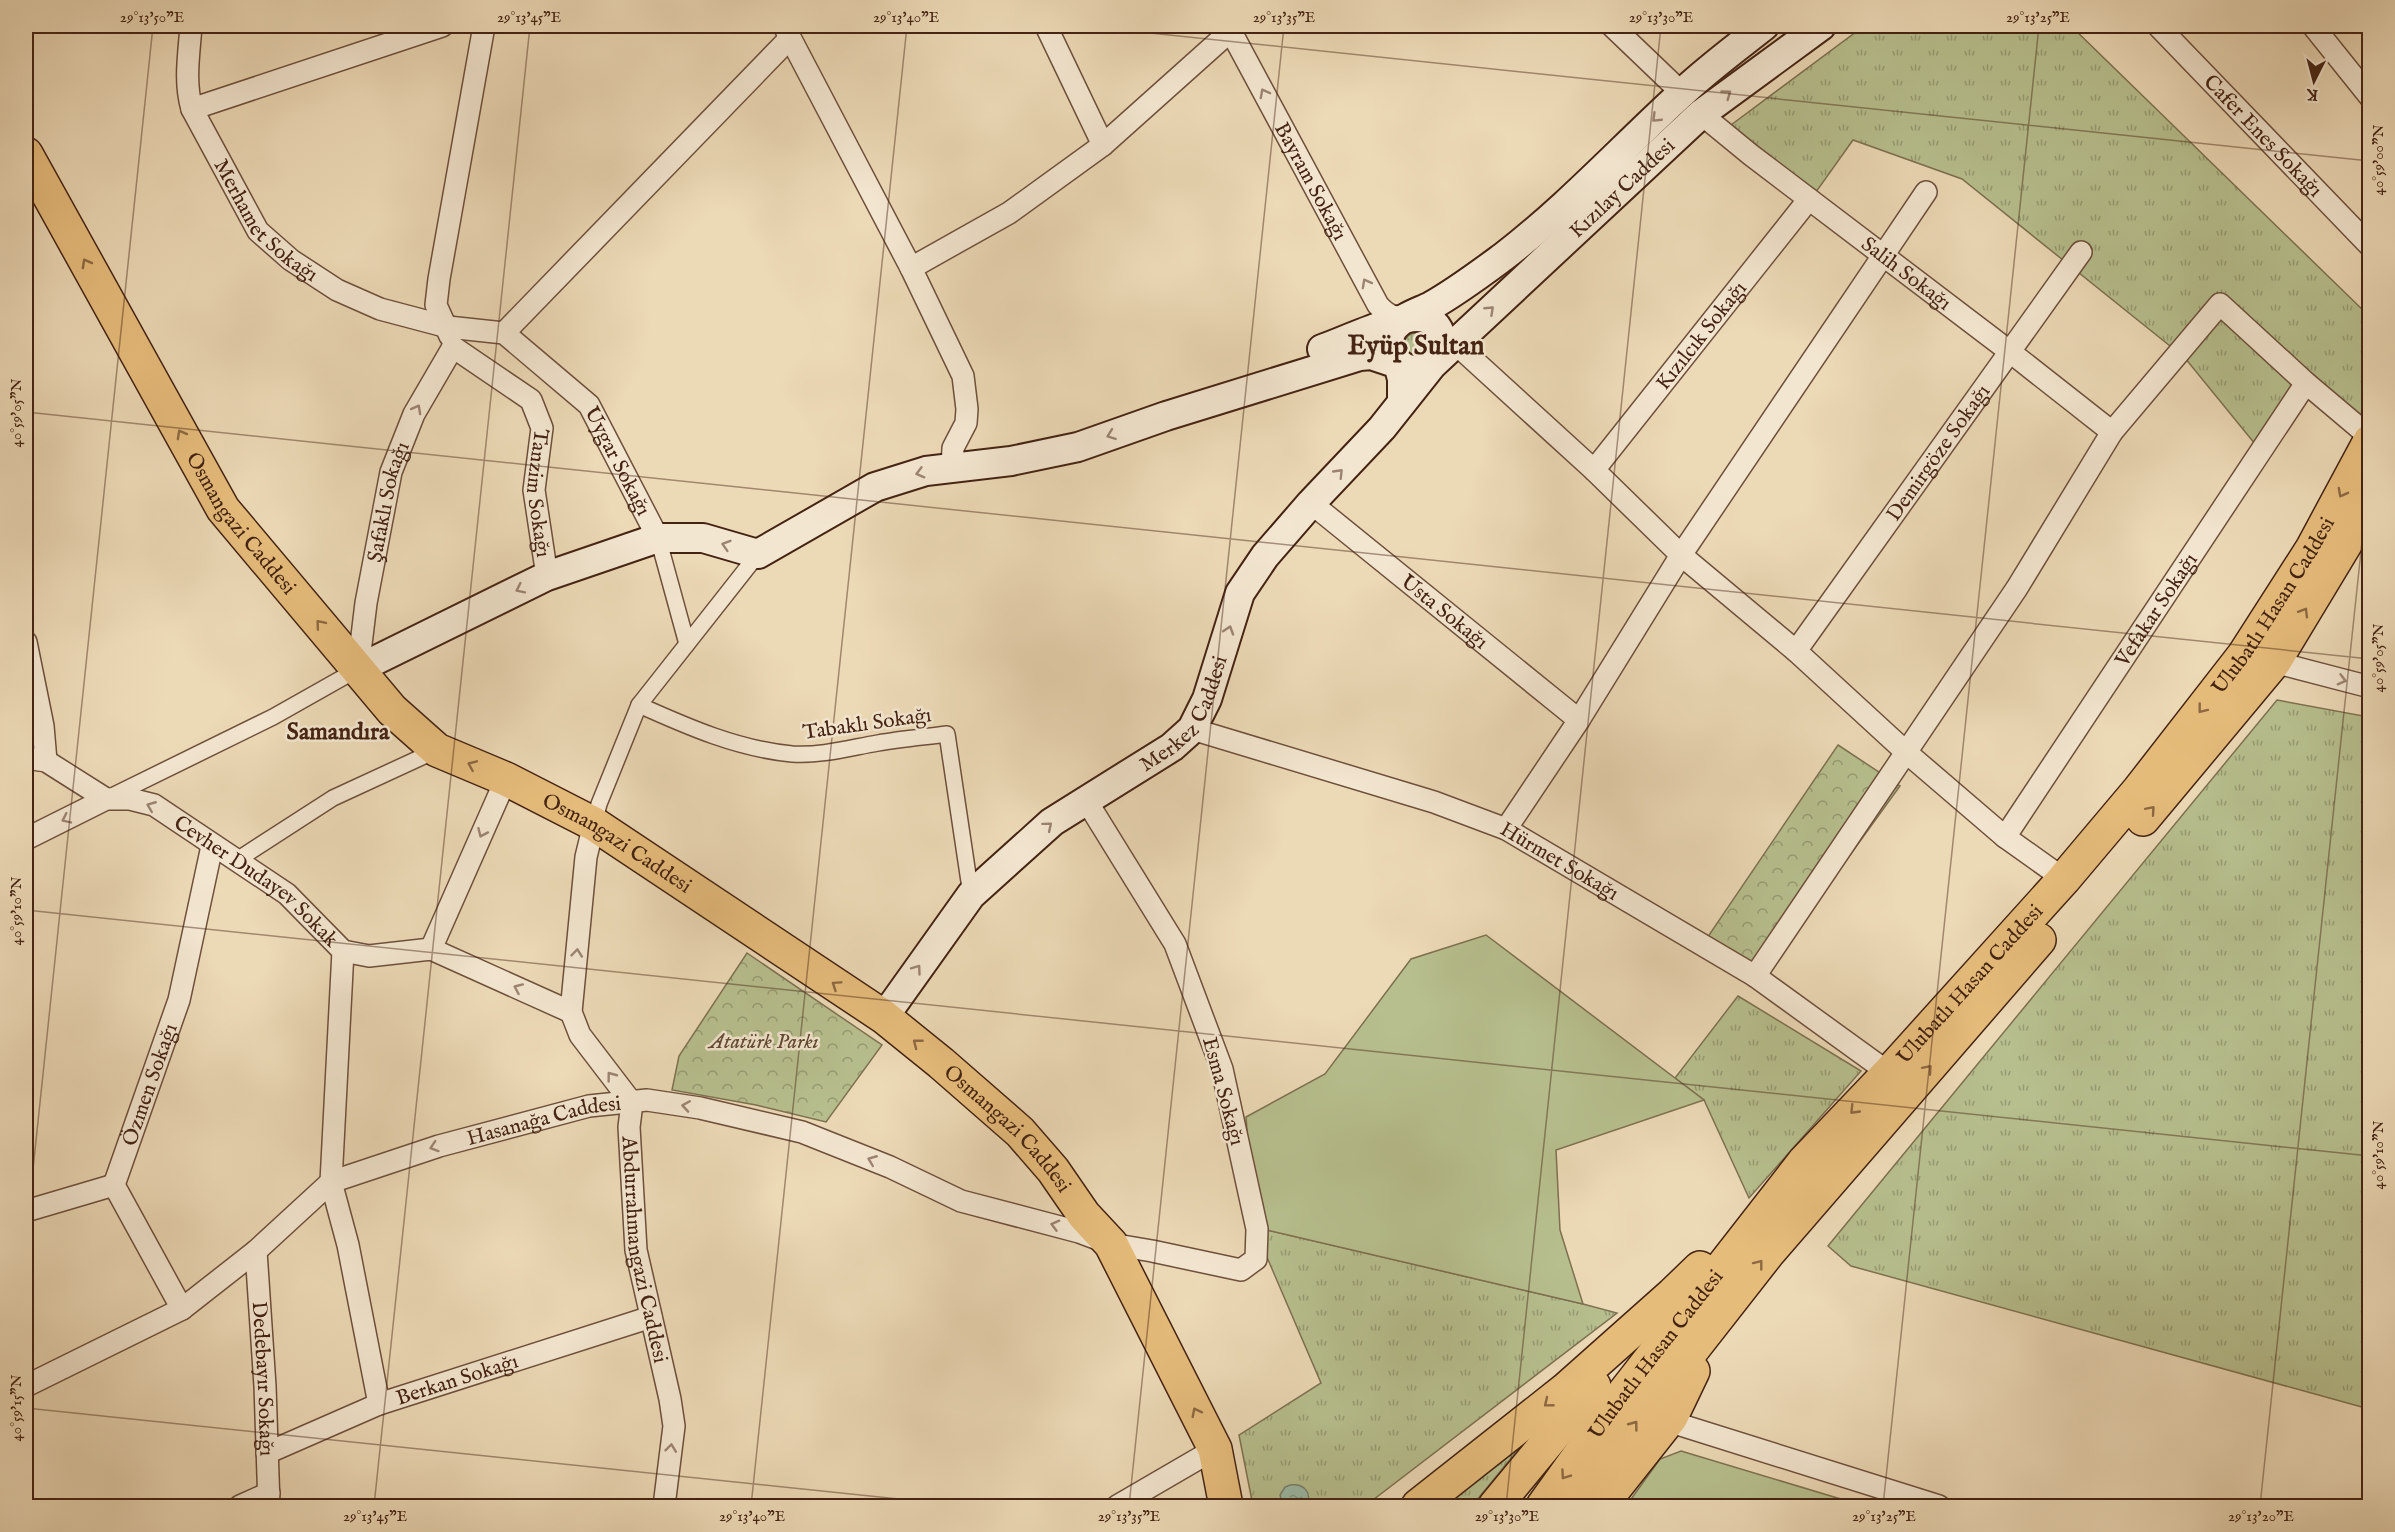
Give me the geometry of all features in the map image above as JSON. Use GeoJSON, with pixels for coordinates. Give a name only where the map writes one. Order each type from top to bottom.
{"type":"FeatureCollection","features":[{"type":"Feature","properties":{"kind":"main road","name":"Kızılay Caddesi"},"geometry":{"type":"LineString","coordinates":[[1407,318],[1455,291],[1547,221],[1682,93],[1764,26]]}},
{"type":"Feature","properties":{"kind":"main road","name":"Kızılay Caddesi"},"geometry":{"type":"LineString","coordinates":[[1432,365],[1445,334],[1701,114],[1821,26]]}},
{"type":"Feature","properties":{"kind":"main road","name":"Osmangazi Caddesi"},"geometry":{"type":"LineString","coordinates":[[26,154],[223,509],[392,710],[437,750],[506,779],[594,824],[884,1017],[1020,1132],[1053,1170],[1084,1215],[1111,1244],[1215,1449],[1226,1506]]}},
{"type":"Feature","properties":{"kind":"main road"},"geometry":{"type":"LineString","coordinates":[[1166,416],[1257,374],[1407,318],[1422,317],[1445,334]]}},
{"type":"Feature","properties":{"kind":"main road"},"geometry":{"type":"LineString","coordinates":[[1402,402],[1402,379],[1398,364],[1392,357],[1389,341],[1395,327],[1407,318]]}},
{"type":"Feature","properties":{"kind":"main road"},"geometry":{"type":"LineString","coordinates":[[358,669],[547,576],[658,538],[703,538],[758,554],[875,487],[926,471],[1011,461],[1078,447],[1166,416],[1360,356],[1371,355],[1415,370],[1432,365]]}},
{"type":"Feature","properties":{"kind":"main road","name":"Merkez Caddesi"},"geometry":{"type":"LineString","coordinates":[[884,1017],[971,895],[1052,822],[1172,747],[1192,729],[1207,699],[1240,594],[1265,556],[1311,503],[1382,428],[1432,365]]}},
{"type":"Feature","properties":{"kind":"main road","name":"Ulubatlı Hasan Caddesi"},"geometry":{"type":"LineString","coordinates":[[1544,1506],[1624,1393],[1804,1162],[1889,1073],[2064,879],[2139,790],[2244,655],[2312,549],[2370,439]]}},
{"type":"Feature","properties":{"kind":"main road","name":"Ulubatlı Hasan Caddesi"},"geometry":{"type":"LineString","coordinates":[[1575,1506],[1722,1310],[1768,1253],[2156,804],[2274,662],[2370,503]]}},
{"type":"Feature","properties":{"kind":"main road"},"geometry":{"type":"LineString","coordinates":[[1418,1506],[1565,1390],[1673,1294],[1804,1162]]}},
{"type":"Feature","properties":{"kind":"main road"},"geometry":{"type":"LineString","coordinates":[[1495,1506],[1558,1426],[1673,1294]]}},
{"type":"Feature","properties":{"kind":"main road"},"geometry":{"type":"LineString","coordinates":[[1601,1506],[1668,1421],[1722,1310]]}},
{"type":"Feature","properties":{"kind":"street","name":"Merhamet Sokağı"},"geometry":{"type":"LineString","coordinates":[[191,26],[187,77],[192,109],[258,231],[291,260],[337,290],[451,337]]}},
{"type":"Feature","properties":{"kind":"street"},"geometry":{"type":"LineString","coordinates":[[192,109],[442,26]]}},
{"type":"Feature","properties":{"kind":"street"},"geometry":{"type":"LineString","coordinates":[[484,26],[436,305],[451,337],[504,333],[786,32],[911,268],[963,376],[967,409],[966,423],[953,448],[952,469]]}},
{"type":"Feature","properties":{"kind":"street"},"geometry":{"type":"LineString","coordinates":[[1046,26],[1103,145]]}},
{"type":"Feature","properties":{"kind":"street"},"geometry":{"type":"LineString","coordinates":[[1612,26],[1682,93]]}},
{"type":"Feature","properties":{"kind":"street","name":"Cafer Enes Sokağı"},"geometry":{"type":"LineString","coordinates":[[2158,26],[2370,246]]}},
{"type":"Feature","properties":{"kind":"street"},"geometry":{"type":"LineString","coordinates":[[2313,26],[2370,97]]}},
{"type":"Feature","properties":{"kind":"street"},"geometry":{"type":"LineString","coordinates":[[911,268],[1009,213],[1103,145],[1232,27]]}},
{"type":"Feature","properties":{"kind":"street","name":"Bayram Sokağı"},"geometry":{"type":"LineString","coordinates":[[1232,27],[1378,305],[1386,314],[1394,318],[1407,318]]}},
{"type":"Feature","properties":{"kind":"street","name":"Salih Sokağı"},"geometry":{"type":"LineString","coordinates":[[1701,114],[2112,432]]}},
{"type":"Feature","properties":{"kind":"street"},"geometry":{"type":"LineString","coordinates":[[1506,828],[1579,720],[1680,555],[1926,192]]}},
{"type":"Feature","properties":{"kind":"street","name":"Kızılcık Sokağı"},"geometry":{"type":"LineString","coordinates":[[1594,470],[1809,199]]}},
{"type":"Feature","properties":{"kind":"street","name":"Demirgöze Sokağı"},"geometry":{"type":"LineString","coordinates":[[1796,651],[2081,252]]}},
{"type":"Feature","properties":{"kind":"street"},"geometry":{"type":"LineString","coordinates":[[1755,976],[2017,588],[2112,432],[2220,304],[2370,439]]}},
{"type":"Feature","properties":{"kind":"street","name":"Uygar Sokağı"},"geometry":{"type":"LineString","coordinates":[[504,333],[589,405],[658,538]]}},
{"type":"Feature","properties":{"kind":"street"},"geometry":{"type":"LineString","coordinates":[[1445,334],[1594,470],[1680,555],[1796,651],[1906,753],[2005,837],[2064,879]]}},
{"type":"Feature","properties":{"kind":"street","name":"Tanzim Sokağı"},"geometry":{"type":"LineString","coordinates":[[451,337],[531,400],[542,428],[534,490],[547,576]]}},
{"type":"Feature","properties":{"kind":"street","name":"Şafaklı Sokağı"},"geometry":{"type":"LineString","coordinates":[[358,669],[366,603],[391,472],[414,414],[451,337]]}},
{"type":"Feature","properties":{"kind":"street"},"geometry":{"type":"LineString","coordinates":[[1432,365],[1455,357],[1477,362]]}},
{"type":"Feature","properties":{"kind":"street","name":"Vefakar Sokağı"},"geometry":{"type":"LineString","coordinates":[[2005,837],[2306,383]]}},
{"type":"Feature","properties":{"kind":"street","name":"Usta Sokağı"},"geometry":{"type":"LineString","coordinates":[[1311,503],[1579,720]]}},
{"type":"Feature","properties":{"kind":"street"},"geometry":{"type":"LineString","coordinates":[[658,538],[687,644]]}},
{"type":"Feature","properties":{"kind":"street"},"geometry":{"type":"LineString","coordinates":[[632,1103],[580,1035],[571,1012],[586,856],[599,804],[639,705],[758,554]]}},
{"type":"Feature","properties":{"kind":"street"},"geometry":{"type":"LineString","coordinates":[[26,642],[43,726],[36,760],[106,799]]}},
{"type":"Feature","properties":{"kind":"street"},"geometry":{"type":"LineString","coordinates":[[2274,662],[2370,687]]}},
{"type":"Feature","properties":{"kind":"street"},"geometry":{"type":"LineString","coordinates":[[26,839],[273,717],[358,669]]}},
{"type":"Feature","properties":{"kind":"street","name":"Tabaklı Sokağı"},"geometry":{"type":"LineString","coordinates":[[639,705],[697,731],[762,750],[793,754],[836,752],[879,743],[947,734],[971,895]]}},
{"type":"Feature","properties":{"kind":"street","name":"Hürmet Sokağı"},"geometry":{"type":"LineString","coordinates":[[1192,729],[1434,802],[1506,828],[1755,976],[1889,1073]]}},
{"type":"Feature","properties":{"kind":"street"},"geometry":{"type":"LineString","coordinates":[[237,860],[333,798],[437,750]]}},
{"type":"Feature","properties":{"kind":"street"},"geometry":{"type":"LineString","coordinates":[[506,779],[431,949],[571,1012]]}},
{"type":"Feature","properties":{"kind":"street","name":"Cevher Dudayev Sokak"},"geometry":{"type":"LineString","coordinates":[[106,799],[130,799],[154,806],[287,894],[344,951],[369,956],[431,949]]}},
{"type":"Feature","properties":{"kind":"street","name":"Esma Sokağı"},"geometry":{"type":"LineString","coordinates":[[1086,800],[1175,944],[1222,1069],[1257,1229],[1256,1258],[1241,1270],[1111,1244]]}},
{"type":"Feature","properties":{"kind":"street","name":"Özmen Sokağı"},"geometry":{"type":"LineString","coordinates":[[114,1185],[179,1000],[212,846]]}},
{"type":"Feature","properties":{"kind":"street"},"geometry":{"type":"LineString","coordinates":[[344,951],[332,1182],[348,1245],[379,1404]]}},
{"type":"Feature","properties":{"kind":"street","name":"Hasanağa Caddesi"},"geometry":{"type":"LineString","coordinates":[[26,1386],[182,1309],[256,1251],[332,1182],[439,1146],[589,1106],[648,1100],[700,1108],[802,1132],[890,1167],[961,1201],[1079,1232],[1111,1244]]}},
{"type":"Feature","properties":{"kind":"street","name":"Abdurrahmangazi Caddesi"},"geometry":{"type":"LineString","coordinates":[[632,1103],[629,1127],[636,1250],[674,1426],[664,1506]]}},
{"type":"Feature","properties":{"kind":"street"},"geometry":{"type":"LineString","coordinates":[[26,1211],[114,1185],[182,1309]]}},
{"type":"Feature","properties":{"kind":"street","name":"Dedebayır Sokağı"},"geometry":{"type":"LineString","coordinates":[[256,1251],[269,1500]]}},
{"type":"Feature","properties":{"kind":"street","name":"Berkan Sokağı"},"geometry":{"type":"LineString","coordinates":[[267,1453],[379,1404],[651,1317]]}},
{"type":"Feature","properties":{"kind":"street"},"geometry":{"type":"LineString","coordinates":[[1668,1421],[1939,1506]]}},
{"type":"Feature","properties":{"kind":"street"},"geometry":{"type":"LineString","coordinates":[[1117,1506],[1215,1449]]}},
{"type":"Feature","properties":{"kind":"street"},"geometry":{"type":"LineString","coordinates":[[240,1506],[269,1500]]}},
{"type":"Feature","properties":{"kind":"green space"},"geometry":{"type":"Polygon","coordinates":[[[1864,26],[2071,26],[2369,316],[2369,406],[2355,434],[2309,394],[2264,455],[2185,358],[1962,179],[1853,140],[1816,192],[1731,125],[1864,26]]]}},
{"type":"Feature","properties":{"kind":"green space"},"geometry":{"type":"Polygon","coordinates":[[[1416,333],[1424,337],[1428,345],[1424,353],[1416,357],[1408,353],[1404,345],[1408,337],[1416,333]]]}},
{"type":"Feature","properties":{"kind":"green space"},"geometry":{"type":"Polygon","coordinates":[[[2277,700],[2369,717],[2369,1409],[1851,1266],[1828,1246],[2277,700]]]}},
{"type":"Feature","properties":{"kind":"green space"},"geometry":{"type":"Polygon","coordinates":[[[1838,745],[1900,786],[1761,978],[1703,944],[1838,745]]]}},
{"type":"Feature","properties":{"kind":"green space"},"geometry":{"type":"Polygon","coordinates":[[[1486,935],[1704,1100],[1556,1150],[1560,1230],[1583,1304],[1254,1227],[1246,1117],[1325,1074],[1411,959],[1486,935]]]}},
{"type":"Feature","properties":{"kind":"green space","name":"Atatürk Parkı"},"geometry":{"type":"Polygon","coordinates":[[[747,953],[882,1045],[826,1122],[756,1105],[672,1090],[679,1056],[747,953]]]}},
{"type":"Feature","properties":{"kind":"green space"},"geometry":{"type":"Polygon","coordinates":[[[1738,996],[1861,1071],[1749,1198],[1704,1100],[1675,1078],[1738,996]]]}},
{"type":"Feature","properties":{"kind":"green space"},"geometry":{"type":"Polygon","coordinates":[[[1254,1227],[1617,1313],[1365,1506],[1253,1506],[1239,1435],[1321,1383],[1254,1227]]]}},
{"type":"Feature","properties":{"kind":"green space"},"geometry":{"type":"Polygon","coordinates":[[[1535,1429],[1472,1506],[1430,1506],[1535,1429]]]}},
{"type":"Feature","properties":{"kind":"green space"},"geometry":{"type":"Polygon","coordinates":[[[1681,1451],[1864,1506],[1626,1506],[1660,1459],[1681,1451]]]}},
{"type":"Feature","properties":{"kind":"water"},"geometry":{"type":"Polygon","coordinates":[[[1290,1485],[1303,1487],[1306,1490],[1308,1501],[1306,1506],[1283,1506],[1280,1495],[1285,1487],[1290,1485]]]}},
{"type":"Feature","properties":{"kind":"district","name":"Eyüp Sultan"},"geometry":{"type":"Point","coordinates":[1416,345]}},
{"type":"Feature","properties":{"kind":"district","name":"Samandıra"},"geometry":{"type":"Point","coordinates":[338,731]}}]}
